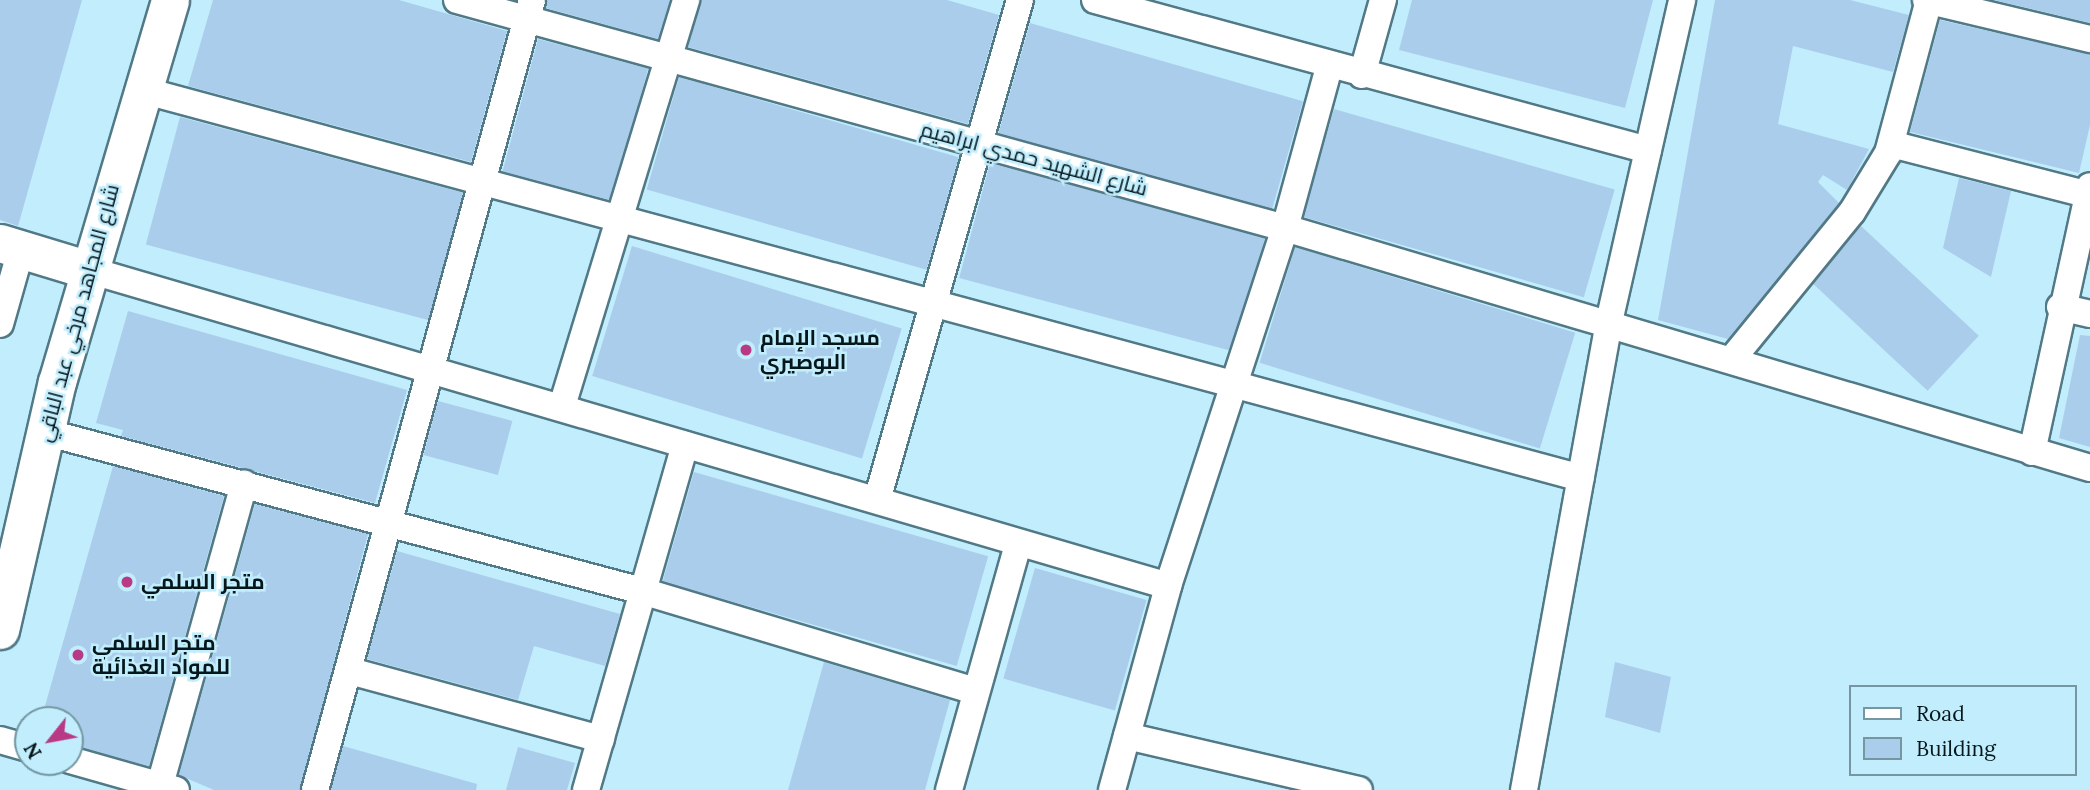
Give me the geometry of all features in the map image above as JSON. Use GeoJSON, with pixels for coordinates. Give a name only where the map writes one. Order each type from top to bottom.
{"type":"FeatureCollection","features":[{"type":"Feature","properties":{"kind":"street","name":"شارع المجاهد مرخي عبد الباقي"},"geometry":{"type":"LineString","coordinates":[[1,622],[45,432],[89,270],[170,0]]}},
{"type":"Feature","properties":{"kind":"street","name":"شارع الشهيد حمدي ابراهيم"},"geometry":{"type":"LineString","coordinates":[[457,0],[530,9],[668,58],[1284,228],[1609,322],[2090,468]]}},
{"type":"Feature","properties":{"kind":"street"},"geometry":{"type":"LineString","coordinates":[[562,406],[624,215],[685,0]]}},
{"type":"Feature","properties":{"kind":"street"},"geometry":{"type":"LineString","coordinates":[[877,500],[1020,0]]}},
{"type":"Feature","properties":{"kind":"street"},"geometry":{"type":"LineString","coordinates":[[1096,0],[1329,67],[1648,150]]}},
{"type":"Feature","properties":{"kind":"street"},"geometry":{"type":"LineString","coordinates":[[1362,75],[1383,0]]}},
{"type":"Feature","properties":{"kind":"street"},"geometry":{"type":"LineString","coordinates":[[1524,790],[1609,322],[1682,0]]}},
{"type":"Feature","properties":{"kind":"street"},"geometry":{"type":"LineString","coordinates":[[1732,359],[1852,212],[1891,144],[1928,0],[2090,39]]}},
{"type":"Feature","properties":{"kind":"street"},"geometry":{"type":"LineString","coordinates":[[315,790],[393,525],[433,367],[485,187],[530,9]]}},
{"type":"Feature","properties":{"kind":"street"},"geometry":{"type":"LineString","coordinates":[[1112,790],[1168,586],[1284,228],[1329,67]]}},
{"type":"Feature","properties":{"kind":"street"},"geometry":{"type":"LineString","coordinates":[[142,90],[485,187],[624,215],[1581,478]]}},
{"type":"Feature","properties":{"kind":"street"},"geometry":{"type":"LineString","coordinates":[[1891,144],[2089,192],[2060,307],[2032,452]]}},
{"type":"Feature","properties":{"kind":"street"},"geometry":{"type":"LineString","coordinates":[[0,324],[10,246],[433,367],[1018,545],[1168,586]]}},
{"type":"Feature","properties":{"kind":"street"},"geometry":{"type":"LineString","coordinates":[[2060,307],[2090,314]]}},
{"type":"Feature","properties":{"kind":"street"},"geometry":{"type":"LineString","coordinates":[[45,432],[642,591],[975,691]]}},
{"type":"Feature","properties":{"kind":"street"},"geometry":{"type":"LineString","coordinates":[[586,790],[685,445]]}},
{"type":"Feature","properties":{"kind":"street"},"geometry":{"type":"LineString","coordinates":[[84,764],[169,788],[244,484]]}},
{"type":"Feature","properties":{"kind":"street"},"geometry":{"type":"LineString","coordinates":[[949,790],[1018,545]]}},
{"type":"Feature","properties":{"kind":"street"},"geometry":{"type":"LineString","coordinates":[[350,671],[601,739]]}},
{"type":"Feature","properties":{"kind":"street"},"geometry":{"type":"LineString","coordinates":[[1127,736],[1359,790]]}},
{"type":"Feature","properties":{"kind":"building"},"geometry":{"type":"Polygon","coordinates":[[[0,0],[82,0],[18,226],[0,220],[0,0]]]}},
{"type":"Feature","properties":{"kind":"building"},"geometry":{"type":"Polygon","coordinates":[[[213,0],[399,0],[507,31],[471,162],[188,86],[213,0]]]}},
{"type":"Feature","properties":{"kind":"building"},"geometry":{"type":"Polygon","coordinates":[[[547,0],[670,0],[658,39],[546,8],[547,0]]]}},
{"type":"Feature","properties":{"kind":"building"},"geometry":{"type":"Polygon","coordinates":[[[701,0],[947,0],[999,15],[968,124],[688,47],[701,0]]]}},
{"type":"Feature","properties":{"kind":"building"},"geometry":{"type":"Polygon","coordinates":[[[1412,0],[1653,0],[1625,108],[1399,50],[1412,0]]]}},
{"type":"Feature","properties":{"kind":"building"},"geometry":{"type":"Polygon","coordinates":[[[1715,0],[1850,0],[1909,15],[1893,72],[1793,46],[1778,124],[1869,149],[1847,190],[1823,175],[1818,182],[1839,203],[1728,339],[1658,320],[1715,0]]]}},
{"type":"Feature","properties":{"kind":"building"},"geometry":{"type":"Polygon","coordinates":[[[1994,0],[2090,0],[2090,23],[1994,0]]]}},
{"type":"Feature","properties":{"kind":"building"},"geometry":{"type":"Polygon","coordinates":[[[1940,20],[2090,54],[2090,125],[2079,173],[1910,132],[1940,20]]]}},
{"type":"Feature","properties":{"kind":"building"},"geometry":{"type":"Polygon","coordinates":[[[1030,23],[1303,101],[1271,212],[998,134],[1030,23]]]}},
{"type":"Feature","properties":{"kind":"building"},"geometry":{"type":"Polygon","coordinates":[[[538,39],[648,69],[613,201],[503,171],[538,39]]]}},
{"type":"Feature","properties":{"kind":"building"},"geometry":{"type":"Polygon","coordinates":[[[679,77],[959,157],[926,270],[647,189],[679,77]]]}},
{"type":"Feature","properties":{"kind":"building"},"geometry":{"type":"Polygon","coordinates":[[[1334,109],[1615,189],[1584,297],[1303,217],[1334,109]]]}},
{"type":"Feature","properties":{"kind":"building"},"geometry":{"type":"Polygon","coordinates":[[[180,117],[463,193],[429,320],[146,245],[180,117]]]}},
{"type":"Feature","properties":{"kind":"building"},"geometry":{"type":"Polygon","coordinates":[[[990,163],[1265,237],[1234,352],[959,278],[990,163]]]}},
{"type":"Feature","properties":{"kind":"building"},"geometry":{"type":"Polygon","coordinates":[[[1959,178],[2011,191],[1991,277],[1943,248],[1959,178]]]}},
{"type":"Feature","properties":{"kind":"building"},"geometry":{"type":"Polygon","coordinates":[[[1861,226],[1979,336],[1928,391],[1810,281],[1861,226]]]}},
{"type":"Feature","properties":{"kind":"building","name":"مسجد الإمام البوصيري"},"geometry":{"type":"Polygon","coordinates":[[[632,246],[902,328],[862,459],[592,376],[632,246]]]}},
{"type":"Feature","properties":{"kind":"building"},"geometry":{"type":"Polygon","coordinates":[[[1295,247],[1575,333],[1540,448],[1260,363],[1295,247]]]}},
{"type":"Feature","properties":{"kind":"building"},"geometry":{"type":"Polygon","coordinates":[[[128,311],[407,390],[375,503],[121,436],[123,430],[96,423],[128,311]]]}},
{"type":"Feature","properties":{"kind":"building"},"geometry":{"type":"Polygon","coordinates":[[[2080,335],[2090,336],[2090,447],[2059,438],[2080,335]]]}},
{"type":"Feature","properties":{"kind":"building"},"geometry":{"type":"Polygon","coordinates":[[[438,401],[512,421],[498,475],[424,455],[438,401]]]}},
{"type":"Feature","properties":{"kind":"building"},"geometry":{"type":"Polygon","coordinates":[[[113,466],[224,496],[149,766],[84,749],[84,706],[45,706],[113,466]]]}},
{"type":"Feature","properties":{"kind":"building"},"geometry":{"type":"Polygon","coordinates":[[[694,472],[988,556],[957,666],[663,582],[694,472]]]}},
{"type":"Feature","properties":{"kind":"building"},"geometry":{"type":"Polygon","coordinates":[[[255,504],[368,534],[300,790],[214,790],[179,775],[255,504]]]}},
{"type":"Feature","properties":{"kind":"building"},"geometry":{"type":"Polygon","coordinates":[[[397,551],[620,614],[605,666],[534,646],[518,700],[367,659],[397,551]]]}},
{"type":"Feature","properties":{"kind":"building"},"geometry":{"type":"Polygon","coordinates":[[[1035,568],[1147,600],[1115,711],[1003,679],[1035,568]]]}},
{"type":"Feature","properties":{"kind":"building"},"geometry":{"type":"Polygon","coordinates":[[[824,662],[950,700],[925,790],[788,790],[824,662]]]}},
{"type":"Feature","properties":{"kind":"building"},"geometry":{"type":"Polygon","coordinates":[[[1615,662],[1671,677],[1660,733],[1605,717],[1615,662]]]}},
{"type":"Feature","properties":{"kind":"building"},"geometry":{"type":"Polygon","coordinates":[[[343,746],[477,784],[476,790],[331,790],[343,746]]]}},
{"type":"Feature","properties":{"kind":"building"},"geometry":{"type":"Polygon","coordinates":[[[518,747],[575,763],[567,790],[506,790],[518,747]]]}},
{"type":"Feature","properties":{"kind":"place","name":"مسجد الإمام البوصيري"},"geometry":{"type":"Point","coordinates":[746,350]}},
{"type":"Feature","properties":{"kind":"place","name":"متجر السلمي"},"geometry":{"type":"Point","coordinates":[127,582]}},
{"type":"Feature","properties":{"kind":"place","name":"متجر السلمي للمواد الغذائية"},"geometry":{"type":"Point","coordinates":[78,655]}}]}
